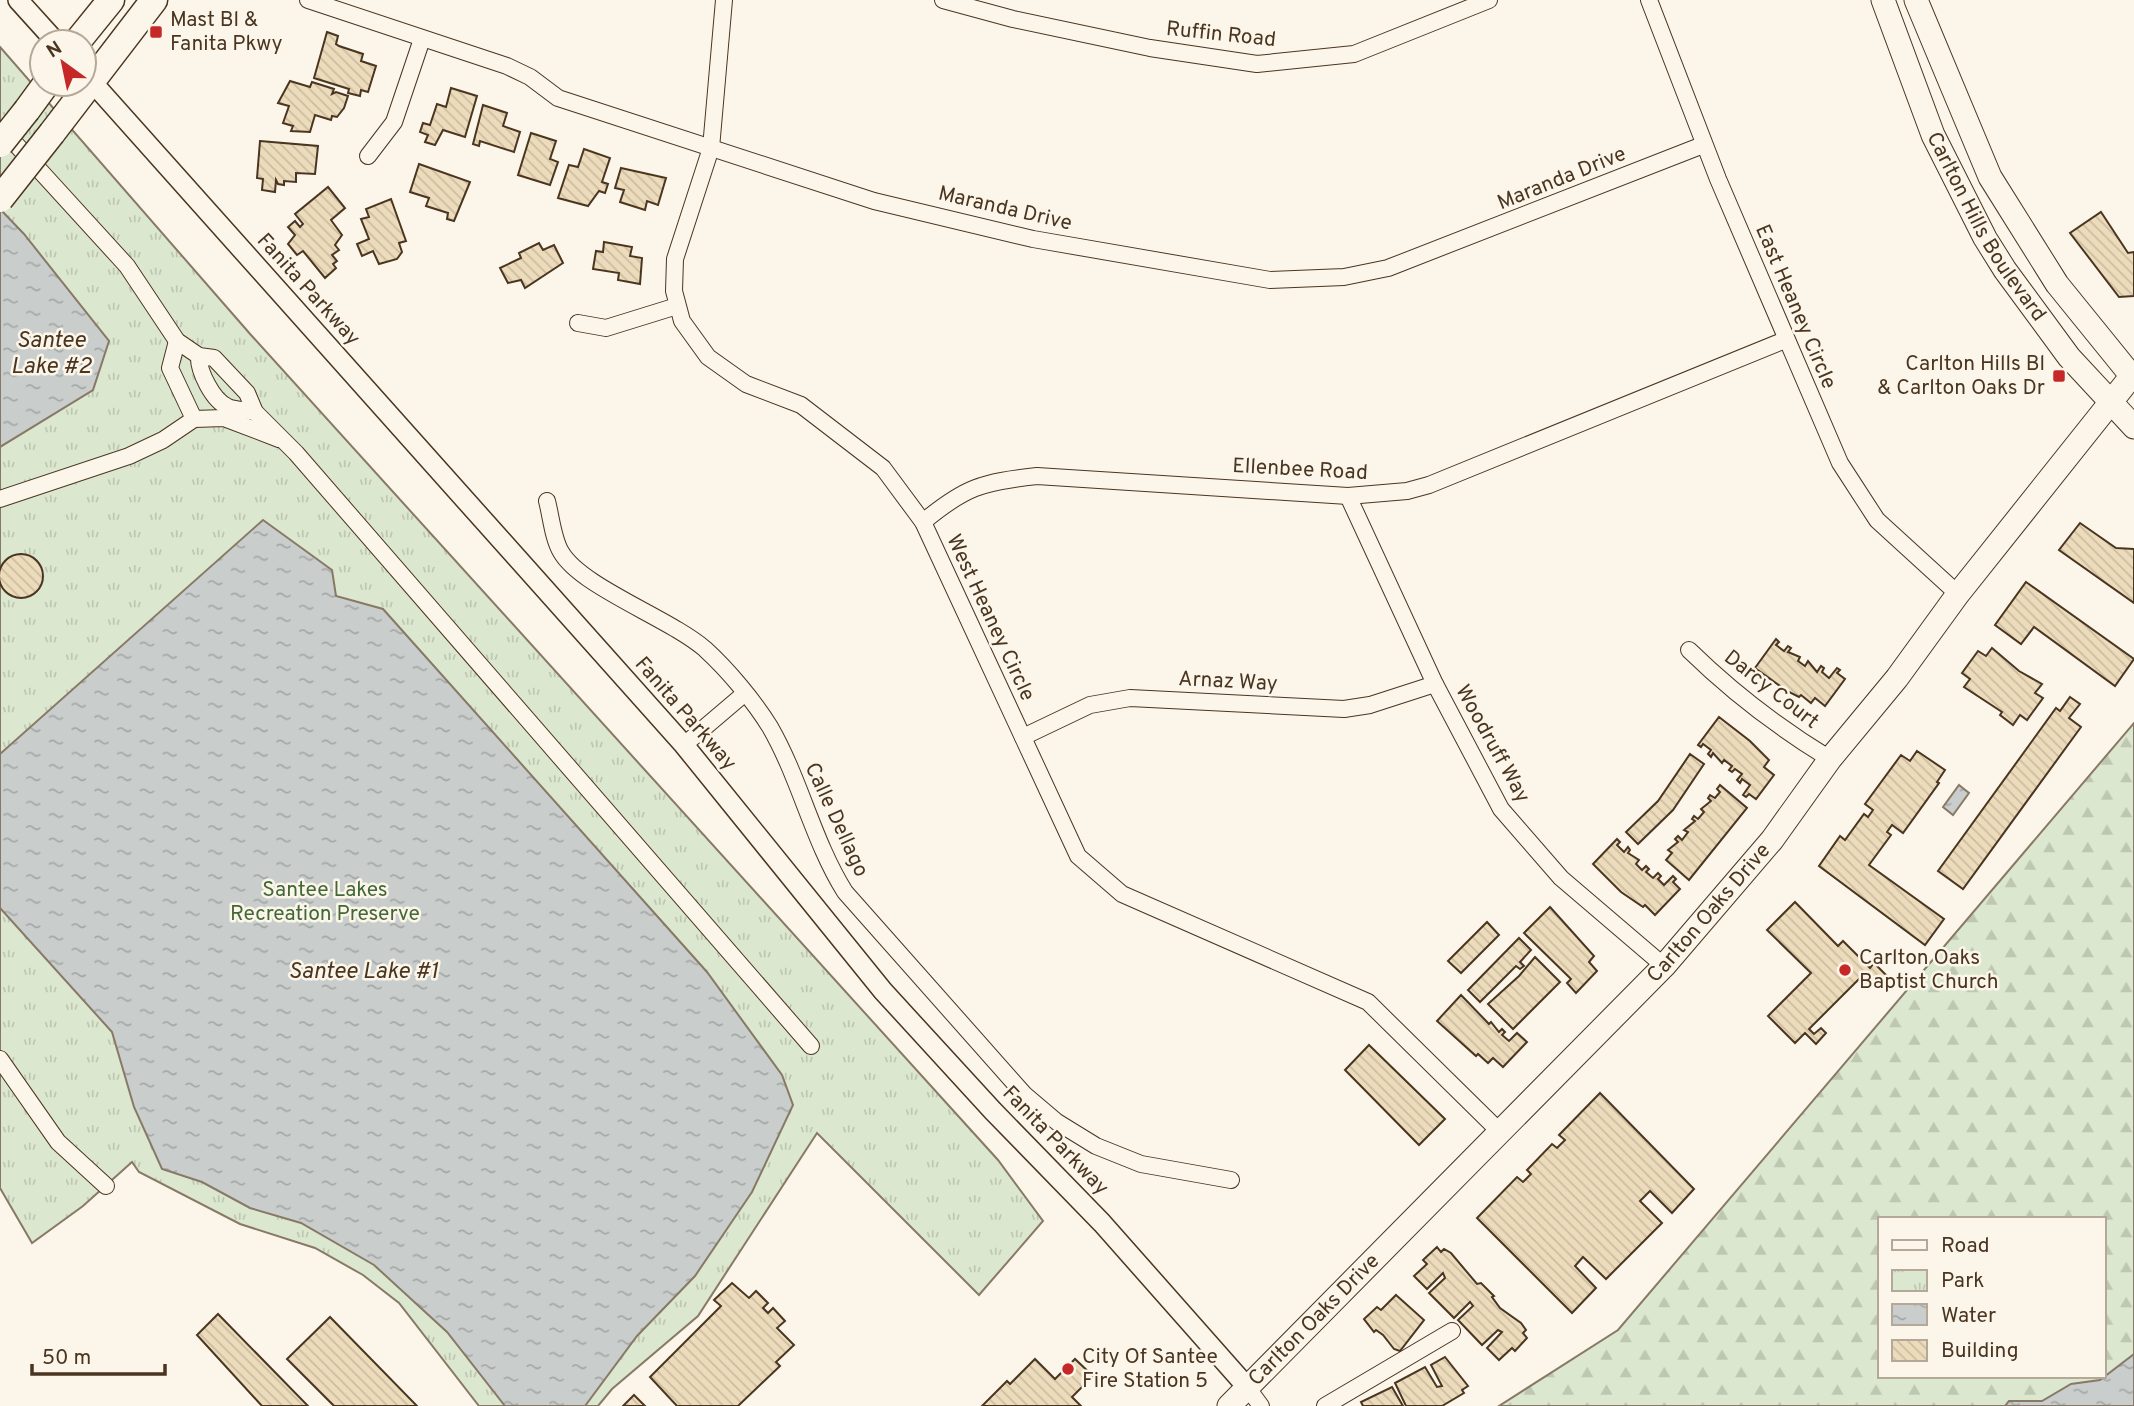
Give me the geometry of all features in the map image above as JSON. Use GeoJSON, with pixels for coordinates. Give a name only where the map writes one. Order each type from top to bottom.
{"type":"FeatureCollection","features":[{"type":"Feature","properties":{"kind":"main road"},"geometry":{"type":"LineString","coordinates":[[89,28],[111,0]]}},
{"type":"Feature","properties":{"kind":"main road"},"geometry":{"type":"LineString","coordinates":[[98,64],[154,0]]}},
{"type":"Feature","properties":{"kind":"main road","name":"Carlton Hills Boulevard"},"geometry":{"type":"LineString","coordinates":[[1883,0],[1933,135],[1985,238],[2005,271],[2042,317],[2069,358],[2109,404],[2134,427]]}},
{"type":"Feature","properties":{"kind":"main road","name":"Carlton Hills Boulevard"},"geometry":{"type":"LineString","coordinates":[[1916,0],[1990,177],[2057,284],[2133,376]]}},
{"type":"Feature","properties":{"kind":"main road"},"geometry":{"type":"LineString","coordinates":[[0,144],[36,98]]}},
{"type":"Feature","properties":{"kind":"main road"},"geometry":{"type":"LineString","coordinates":[[0,199],[52,133],[74,98]]}},
{"type":"Feature","properties":{"kind":"main road","name":"Carlton Oaks Drive"},"geometry":{"type":"LineString","coordinates":[[1230,1406],[1664,966],[1772,841],[1830,759],[1897,678],[1958,594],[2133,376]]}},
{"type":"Feature","properties":{"kind":"street"},"geometry":{"type":"LineString","coordinates":[[18,0],[43,28]]}},
{"type":"Feature","properties":{"kind":"street","name":"Maranda Drive"},"geometry":{"type":"LineString","coordinates":[[308,0],[507,66],[530,76],[558,98],[874,201],[1033,239],[1270,280],[1344,277],[1388,268],[1703,145]]}},
{"type":"Feature","properties":{"kind":"street","name":"West Heaney Circle"},"geometry":{"type":"LineString","coordinates":[[724,0],[711,148],[675,259],[677,306],[689,334],[708,356],[746,384],[801,405],[883,468],[923,522],[1078,856],[1122,894],[1368,1002],[1499,1131]]}},
{"type":"Feature","properties":{"kind":"street","name":"Ruffin Road"},"geometry":{"type":"LineString","coordinates":[[943,0],[1013,19],[1150,48],[1257,64],[1354,54],[1489,0]]}},
{"type":"Feature","properties":{"kind":"street","name":"East Heaney Circle"},"geometry":{"type":"LineString","coordinates":[[1649,0],[1703,145],[1840,463],[1863,502],[1892,536],[1958,594]]}},
{"type":"Feature","properties":{"kind":"street"},"geometry":{"type":"LineString","coordinates":[[368,156],[394,122],[422,39]]}},
{"type":"Feature","properties":{"kind":"street","name":"Fanita Parkway"},"geometry":{"type":"LineString","coordinates":[[98,89],[684,745],[883,992],[1102,1223],[1247,1387]]}},
{"type":"Feature","properties":{"kind":"street"},"geometry":{"type":"LineString","coordinates":[[0,127],[127,266],[177,341],[199,356],[215,358],[247,393],[255,412],[284,441],[811,1046]]}},
{"type":"Feature","properties":{"kind":"street"},"geometry":{"type":"LineString","coordinates":[[578,323],[606,328],[677,306]]}},
{"type":"Feature","properties":{"kind":"street","name":"Ellenbee Road"},"geometry":{"type":"LineString","coordinates":[[923,522],[955,495],[989,482],[1037,476],[1348,496],[1407,491],[1429,485],[1785,340]]}},
{"type":"Feature","properties":{"kind":"street"},"geometry":{"type":"LineString","coordinates":[[177,341],[170,368],[194,419]]}},
{"type":"Feature","properties":{"kind":"street"},"geometry":{"type":"LineString","coordinates":[[199,356],[198,370],[226,407],[255,412]]}},
{"type":"Feature","properties":{"kind":"street"},"geometry":{"type":"LineString","coordinates":[[0,499],[130,456],[163,440],[194,419],[224,418],[284,441]]}},
{"type":"Feature","properties":{"kind":"street","name":"Woodruff Way"},"geometry":{"type":"LineString","coordinates":[[1348,496],[1435,684],[1500,810],[1561,878],[1664,966]]}},
{"type":"Feature","properties":{"kind":"street","name":"Calle Dellago"},"geometry":{"type":"LineString","coordinates":[[547,501],[560,552],[581,575],[670,623],[706,650],[744,694],[770,727],[829,863],[845,892],[1024,1094],[1075,1134],[1119,1156],[1142,1164],[1231,1180]]}},
{"type":"Feature","properties":{"kind":"street","name":"Darcy Court"},"geometry":{"type":"LineString","coordinates":[[1689,650],[1724,685],[1830,759]]}},
{"type":"Feature","properties":{"kind":"street","name":"Arnaz Way"},"geometry":{"type":"LineString","coordinates":[[1023,737],[1090,705],[1130,698],[1344,709],[1370,705],[1435,684]]}},
{"type":"Feature","properties":{"kind":"street"},"geometry":{"type":"LineString","coordinates":[[684,745],[744,694]]}},
{"type":"Feature","properties":{"kind":"street"},"geometry":{"type":"LineString","coordinates":[[0,1059],[58,1142],[106,1186]]}},
{"type":"Feature","properties":{"kind":"street"},"geometry":{"type":"LineString","coordinates":[[1325,1406],[1452,1331]]}},
{"type":"Feature","properties":{"kind":"street"},"geometry":{"type":"LineString","coordinates":[[1247,1387],[1261,1406]]}},
{"type":"Feature","properties":{"kind":"green space","name":"Santee Lakes Recreation Preserve"},"geometry":{"type":"Polygon","coordinates":[[[0,47],[28,79],[28,98],[44,98],[251,335],[998,1160],[1043,1221],[979,1295],[817,1133],[698,1316],[612,1389],[598,1406],[479,1406],[399,1303],[363,1275],[315,1248],[240,1224],[139,1172],[132,1162],[83,1206],[32,1243],[0,1188],[0,47]]]}},
{"type":"Feature","properties":{"kind":"green space"},"geometry":{"type":"Polygon","coordinates":[[[2134,723],[2134,1406],[1499,1406],[1618,1330],[2134,723]]]}},
{"type":"Feature","properties":{"kind":"water","name":"Santee Lake #2"},"geometry":{"type":"Polygon","coordinates":[[[0,209],[24,234],[109,341],[93,390],[0,447],[0,209]]]}},
{"type":"Feature","properties":{"kind":"water","name":"Santee Lake #1"},"geometry":{"type":"Polygon","coordinates":[[[263,520],[332,570],[336,596],[383,609],[707,972],[782,1075],[793,1105],[752,1192],[695,1276],[637,1336],[585,1406],[505,1406],[447,1332],[374,1265],[301,1223],[250,1208],[202,1182],[162,1169],[134,1107],[112,1032],[0,908],[0,754],[263,520]]]}},
{"type":"Feature","properties":{"kind":"water"},"geometry":{"type":"Polygon","coordinates":[[[1959,785],[1969,793],[1953,815],[1943,807],[1959,785]]]}},
{"type":"Feature","properties":{"kind":"water"},"geometry":{"type":"Polygon","coordinates":[[[2134,1354],[2134,1406],[2005,1406],[2009,1401],[2042,1401],[2071,1384],[2100,1380],[2134,1354]]]}},
{"type":"Feature","properties":{"kind":"building"},"geometry":{"type":"Polygon","coordinates":[[[327,32],[338,36],[336,44],[363,54],[361,61],[376,66],[368,92],[361,90],[360,96],[348,93],[349,89],[314,78],[327,32]]]}},
{"type":"Feature","properties":{"kind":"building"},"geometry":{"type":"Polygon","coordinates":[[[290,81],[310,87],[312,82],[334,89],[332,94],[336,92],[348,96],[344,108],[337,117],[332,116],[331,120],[315,115],[310,132],[291,131],[293,126],[283,123],[289,106],[278,103],[290,81]]]}},
{"type":"Feature","properties":{"kind":"building"},"geometry":{"type":"Polygon","coordinates":[[[451,88],[477,96],[465,137],[443,130],[435,145],[425,142],[428,135],[420,132],[423,123],[430,125],[437,104],[446,107],[451,88]]]}},
{"type":"Feature","properties":{"kind":"building"},"geometry":{"type":"Polygon","coordinates":[[[483,105],[507,113],[503,126],[520,132],[514,152],[480,141],[479,146],[473,144],[483,105]]]}},
{"type":"Feature","properties":{"kind":"building"},"geometry":{"type":"Polygon","coordinates":[[[531,133],[556,141],[550,159],[558,162],[550,185],[518,175],[531,133]]]}},
{"type":"Feature","properties":{"kind":"building"},"geometry":{"type":"Polygon","coordinates":[[[260,141],[318,146],[315,174],[296,173],[296,182],[284,181],[284,185],[278,184],[276,180],[275,192],[262,190],[263,179],[257,178],[260,141]]]}},
{"type":"Feature","properties":{"kind":"building"},"geometry":{"type":"Polygon","coordinates":[[[584,149],[610,158],[602,182],[608,184],[605,193],[599,191],[588,206],[558,198],[569,165],[578,167],[584,149]]]}},
{"type":"Feature","properties":{"kind":"building"},"geometry":{"type":"Polygon","coordinates":[[[419,164],[470,182],[454,221],[447,219],[448,213],[426,206],[429,198],[410,192],[419,164]]]}},
{"type":"Feature","properties":{"kind":"building"},"geometry":{"type":"Polygon","coordinates":[[[621,168],[666,178],[658,205],[647,201],[645,210],[620,202],[624,190],[615,188],[621,168]]]}},
{"type":"Feature","properties":{"kind":"building"},"geometry":{"type":"Polygon","coordinates":[[[328,187],[345,208],[331,220],[342,235],[335,245],[339,250],[332,255],[337,261],[333,264],[336,268],[325,278],[303,251],[297,255],[288,244],[295,235],[288,227],[295,221],[300,227],[303,224],[295,214],[328,187]]]}},
{"type":"Feature","properties":{"kind":"building"},"geometry":{"type":"Polygon","coordinates":[[[391,199],[406,241],[399,243],[402,252],[397,259],[379,264],[373,251],[362,256],[357,244],[369,239],[361,219],[369,217],[366,209],[391,199]]]}},
{"type":"Feature","properties":{"kind":"building"},"geometry":{"type":"Polygon","coordinates":[[[2101,212],[2128,253],[2134,252],[2134,296],[2119,297],[2070,233],[2101,212]]]}},
{"type":"Feature","properties":{"kind":"building"},"geometry":{"type":"Polygon","coordinates":[[[604,242],[632,247],[630,256],[642,258],[640,284],[618,280],[619,273],[593,269],[596,251],[603,252],[604,242]]]}},
{"type":"Feature","properties":{"kind":"building"},"geometry":{"type":"Polygon","coordinates":[[[539,243],[543,250],[554,245],[563,263],[525,288],[521,280],[508,283],[500,268],[521,258],[519,253],[539,243]]]}},
{"type":"Feature","properties":{"kind":"building"},"geometry":{"type":"Polygon","coordinates":[[[2080,523],[2116,548],[2134,549],[2134,603],[2059,550],[2080,523]]]}},
{"type":"Feature","properties":{"kind":"building"},"geometry":{"type":"Polygon","coordinates":[[[21,554],[30,555],[37,560],[42,567],[42,585],[37,592],[30,597],[21,598],[12,597],[5,592],[0,585],[-1,576],[0,567],[5,560],[12,555],[21,554]]]}},
{"type":"Feature","properties":{"kind":"building"},"geometry":{"type":"Polygon","coordinates":[[[2026,582],[2134,659],[2115,686],[2034,627],[2021,644],[1995,625],[2026,582]]]}},
{"type":"Feature","properties":{"kind":"building"},"geometry":{"type":"Polygon","coordinates":[[[1776,639],[1779,642],[1776,645],[1784,651],[1788,646],[1791,648],[1788,652],[1800,657],[1798,661],[1805,666],[1808,661],[1817,672],[1821,666],[1824,668],[1822,672],[1829,678],[1837,668],[1840,670],[1837,673],[1845,679],[1825,706],[1815,698],[1811,703],[1801,695],[1799,697],[1787,691],[1755,668],[1776,639]]]}},
{"type":"Feature","properties":{"kind":"building"},"geometry":{"type":"Polygon","coordinates":[[[1992,648],[2019,671],[2042,684],[2035,693],[2043,698],[2027,720],[2020,715],[2013,725],[2000,715],[2002,712],[1964,687],[1970,679],[1962,673],[1978,651],[1986,656],[1992,648]]]}},
{"type":"Feature","properties":{"kind":"building"},"geometry":{"type":"Polygon","coordinates":[[[2070,697],[2080,704],[2069,718],[2081,727],[1963,889],[1938,871],[2056,708],[2060,711],[2070,697]]]}},
{"type":"Feature","properties":{"kind":"building"},"geometry":{"type":"Polygon","coordinates":[[[1719,717],[1769,760],[1764,767],[1774,775],[1756,799],[1749,794],[1746,797],[1743,795],[1750,785],[1742,779],[1740,783],[1737,780],[1742,774],[1735,769],[1732,772],[1729,770],[1732,766],[1724,760],[1722,763],[1713,753],[1711,757],[1708,754],[1711,750],[1703,744],[1701,747],[1698,745],[1719,717]]]}},
{"type":"Feature","properties":{"kind":"building"},"geometry":{"type":"Polygon","coordinates":[[[1917,751],[1945,770],[1937,782],[1939,783],[1903,833],[1892,825],[1887,832],[1891,835],[1869,865],[1944,919],[1925,945],[1819,866],[1840,836],[1845,840],[1864,814],[1868,817],[1873,810],[1865,804],[1901,755],[1910,761],[1917,751]]]}},
{"type":"Feature","properties":{"kind":"building"},"geometry":{"type":"Polygon","coordinates":[[[1690,754],[1704,764],[1673,810],[1638,844],[1626,832],[1658,801],[1690,754]]]}},
{"type":"Feature","properties":{"kind":"building"},"geometry":{"type":"Polygon","coordinates":[[[1720,785],[1747,808],[1689,880],[1666,860],[1672,853],[1668,850],[1678,842],[1675,839],[1678,836],[1682,840],[1688,832],[1684,830],[1695,821],[1692,819],[1694,816],[1698,819],[1704,812],[1701,809],[1711,801],[1708,798],[1710,795],[1715,798],[1720,792],[1717,789],[1720,785]]]}},
{"type":"Feature","properties":{"kind":"building"},"geometry":{"type":"Polygon","coordinates":[[[1617,839],[1620,842],[1617,845],[1624,852],[1628,847],[1628,853],[1639,860],[1636,864],[1642,870],[1646,866],[1649,869],[1646,872],[1653,878],[1658,873],[1661,876],[1658,879],[1664,885],[1673,876],[1676,879],[1673,882],[1680,889],[1655,915],[1645,905],[1643,907],[1621,892],[1593,864],[1617,839]]]}},
{"type":"Feature","properties":{"kind":"building","name":"Carlton Oaks Baptist Church"},"geometry":{"type":"Polygon","coordinates":[[[1795,902],[1838,946],[1843,941],[1870,968],[1874,963],[1888,977],[1879,986],[1875,982],[1868,989],[1859,979],[1809,1029],[1814,1034],[1821,1028],[1826,1033],[1816,1044],[1805,1033],[1795,1043],[1768,1016],[1811,973],[1767,930],[1795,902]]]}},
{"type":"Feature","properties":{"kind":"building"},"geometry":{"type":"Polygon","coordinates":[[[1550,907],[1594,956],[1589,962],[1597,971],[1576,993],[1567,983],[1571,979],[1524,933],[1550,907]]]}},
{"type":"Feature","properties":{"kind":"building"},"geometry":{"type":"Polygon","coordinates":[[[1487,922],[1499,935],[1461,973],[1448,961],[1487,922]]]}},
{"type":"Feature","properties":{"kind":"building"},"geometry":{"type":"Polygon","coordinates":[[[1519,938],[1531,950],[1520,962],[1524,966],[1520,969],[1516,966],[1480,1002],[1468,990],[1519,938]]]}},
{"type":"Feature","properties":{"kind":"building"},"geometry":{"type":"Polygon","coordinates":[[[1535,957],[1560,982],[1513,1029],[1488,1004],[1519,976],[1535,957]]]}},
{"type":"Feature","properties":{"kind":"building"},"geometry":{"type":"Polygon","coordinates":[[[1461,995],[1489,1024],[1491,1022],[1499,1032],[1502,1029],[1505,1032],[1502,1035],[1509,1041],[1517,1033],[1527,1042],[1503,1067],[1493,1058],[1488,1063],[1478,1054],[1476,1056],[1437,1021],[1461,995]]]}},
{"type":"Feature","properties":{"kind":"building"},"geometry":{"type":"Polygon","coordinates":[[[1369,1045],[1445,1119],[1419,1145],[1345,1070],[1369,1045]]]}},
{"type":"Feature","properties":{"kind":"building"},"geometry":{"type":"Polygon","coordinates":[[[1600,1093],[1694,1189],[1672,1213],[1650,1191],[1640,1201],[1662,1223],[1606,1279],[1583,1257],[1575,1266],[1596,1288],[1572,1313],[1477,1218],[1517,1177],[1523,1182],[1531,1174],[1527,1170],[1552,1144],[1557,1148],[1565,1140],[1559,1135],[1600,1093]]]}},
{"type":"Feature","properties":{"kind":"building"},"geometry":{"type":"Polygon","coordinates":[[[1437,1247],[1441,1252],[1444,1249],[1451,1253],[1477,1284],[1481,1283],[1494,1296],[1492,1297],[1500,1308],[1521,1323],[1527,1338],[1515,1351],[1512,1348],[1499,1360],[1487,1348],[1502,1332],[1498,1330],[1482,1345],[1458,1320],[1473,1306],[1470,1302],[1454,1318],[1429,1293],[1445,1278],[1443,1273],[1427,1289],[1414,1276],[1427,1264],[1423,1260],[1437,1247]]]}},
{"type":"Feature","properties":{"kind":"building"},"geometry":{"type":"Polygon","coordinates":[[[732,1283],[749,1298],[756,1291],[768,1303],[763,1308],[768,1313],[773,1308],[785,1321],[777,1328],[794,1345],[776,1362],[780,1366],[738,1406],[677,1406],[650,1377],[721,1306],[714,1300],[732,1283]]]}},
{"type":"Feature","properties":{"kind":"building"},"geometry":{"type":"Polygon","coordinates":[[[1396,1295],[1424,1320],[1400,1351],[1394,1349],[1383,1335],[1376,1330],[1374,1332],[1364,1319],[1377,1307],[1381,1310],[1396,1295]]]}},
{"type":"Feature","properties":{"kind":"building"},"geometry":{"type":"Polygon","coordinates":[[[218,1314],[308,1406],[262,1406],[197,1335],[218,1314]]]}},
{"type":"Feature","properties":{"kind":"building"},"geometry":{"type":"Polygon","coordinates":[[[330,1317],[417,1406],[334,1406],[287,1359],[330,1317]]]}},
{"type":"Feature","properties":{"kind":"building"},"geometry":{"type":"Polygon","coordinates":[[[1445,1357],[1468,1386],[1462,1390],[1464,1393],[1442,1406],[1406,1406],[1395,1383],[1425,1367],[1437,1387],[1442,1386],[1431,1365],[1445,1357]]]}},
{"type":"Feature","properties":{"kind":"building"},"geometry":{"type":"Polygon","coordinates":[[[1035,1359],[1055,1379],[1075,1359],[1093,1376],[1072,1397],[1081,1406],[982,1406],[1007,1381],[1010,1384],[1035,1359]]]}},
{"type":"Feature","properties":{"kind":"building"},"geometry":{"type":"Polygon","coordinates":[[[1392,1387],[1403,1406],[1363,1406],[1361,1402],[1392,1387]]]}},
{"type":"Feature","properties":{"kind":"building"},"geometry":{"type":"Polygon","coordinates":[[[634,1395],[645,1406],[623,1406],[634,1395]]]}},
{"type":"Feature","properties":{"kind":"place","name":"Mast Bl & Fanita Pkwy"},"geometry":{"type":"Point","coordinates":[156,32]}},
{"type":"Feature","properties":{"kind":"place","name":"Carlton Hills Bl & Carlton Oaks Dr"},"geometry":{"type":"Point","coordinates":[2059,376]}},
{"type":"Feature","properties":{"kind":"place","name":"Carlton Oaks Baptist Church"},"geometry":{"type":"Point","coordinates":[1845,970]}},
{"type":"Feature","properties":{"kind":"place","name":"City Of Santee Fire Station 5"},"geometry":{"type":"Point","coordinates":[1068,1369]}}]}
